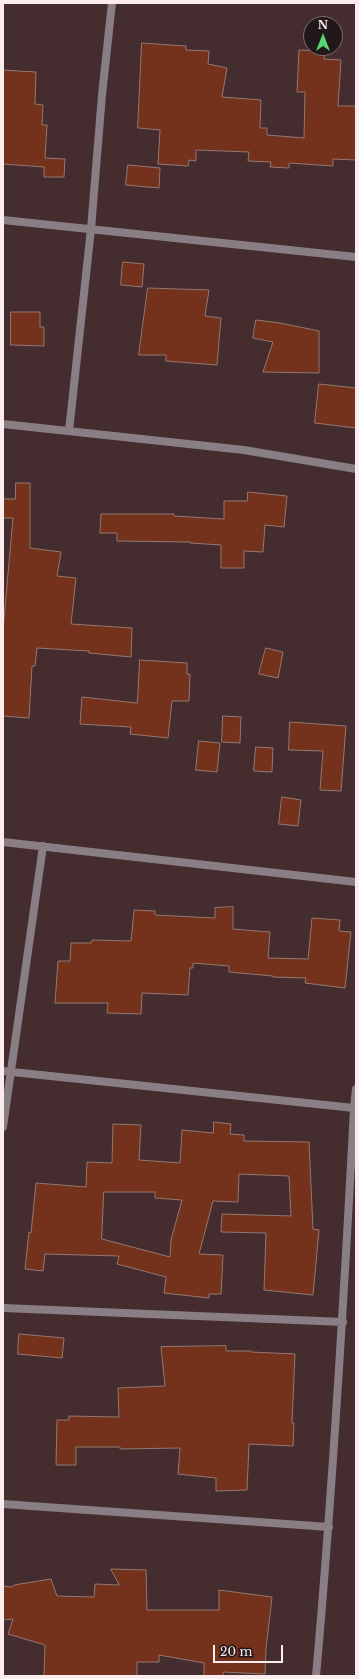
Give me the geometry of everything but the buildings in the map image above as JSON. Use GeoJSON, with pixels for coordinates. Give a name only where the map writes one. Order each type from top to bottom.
{"type":"FeatureCollection","features":[{"type":"Feature","properties":{"kind":"street"},"geometry":{"type":"LineString","coordinates":[[69,431],[91,229],[102,95],[112,3]]}},
{"type":"Feature","properties":{"kind":"street"},"geometry":{"type":"LineString","coordinates":[[3,220],[356,257]]}},
{"type":"Feature","properties":{"kind":"street"},"geometry":{"type":"LineString","coordinates":[[3,424],[244,450],[356,469]]}},
{"type":"Feature","properties":{"kind":"street"},"geometry":{"type":"LineString","coordinates":[[3,842],[356,882]]}},
{"type":"Feature","properties":{"kind":"street"},"geometry":{"type":"LineString","coordinates":[[3,1127],[6,1072],[43,846]]}},
{"type":"Feature","properties":{"kind":"street"},"geometry":{"type":"LineString","coordinates":[[6,1072],[354,1108]]}},
{"type":"Feature","properties":{"kind":"street"},"geometry":{"type":"LineString","coordinates":[[316,1676],[329,1527],[343,1322],[356,1089]]}},
{"type":"Feature","properties":{"kind":"street"},"geometry":{"type":"LineString","coordinates":[[3,1308],[343,1322]]}},
{"type":"Feature","properties":{"kind":"street"},"geometry":{"type":"LineString","coordinates":[[3,1504],[329,1527]]}}]}
